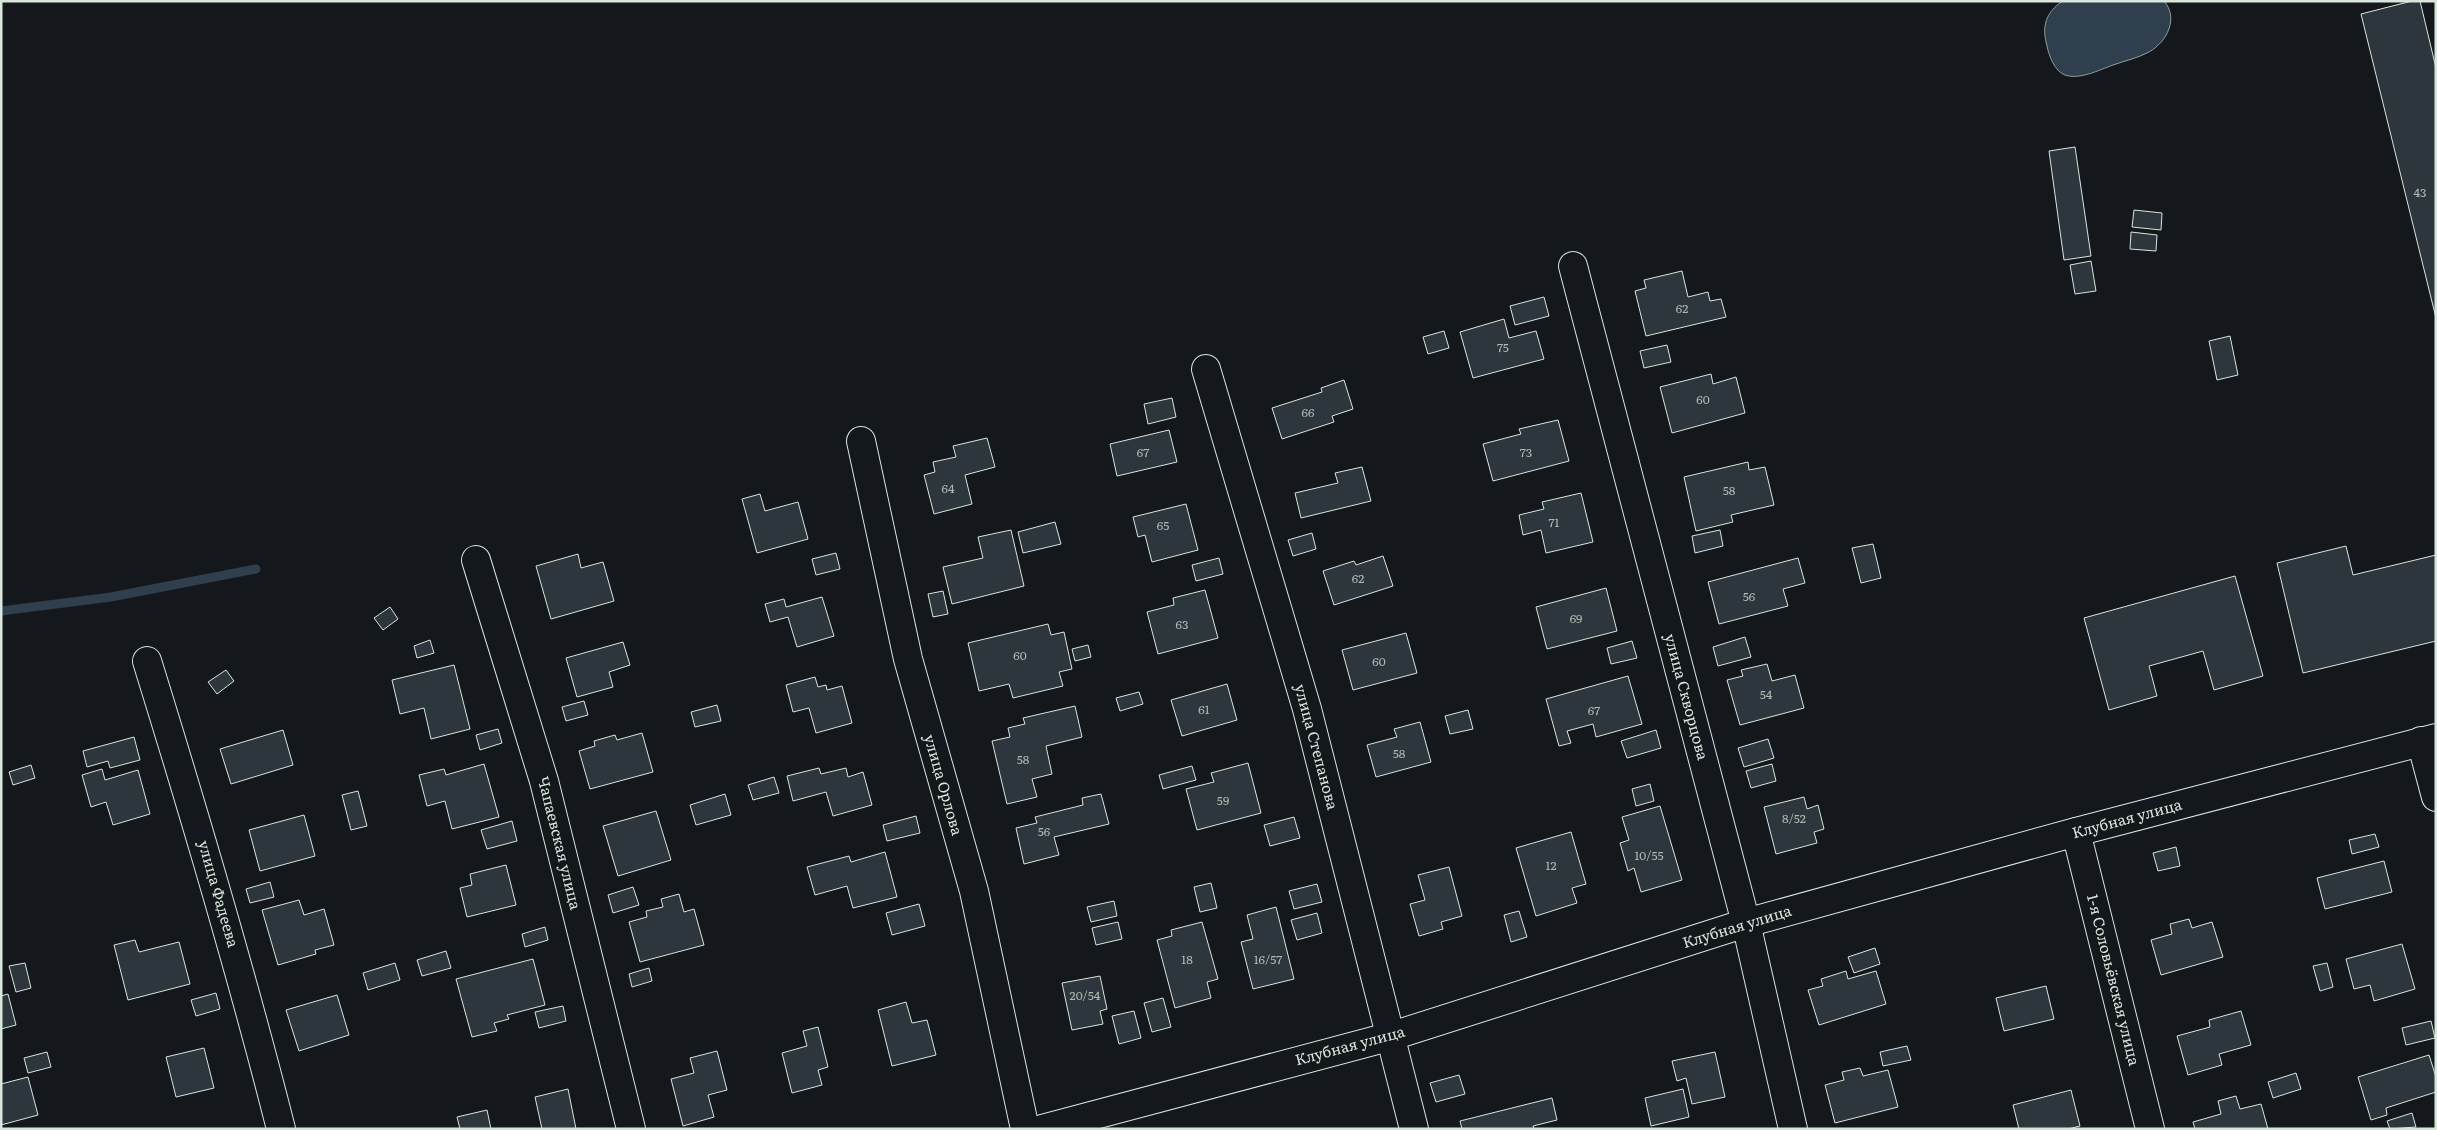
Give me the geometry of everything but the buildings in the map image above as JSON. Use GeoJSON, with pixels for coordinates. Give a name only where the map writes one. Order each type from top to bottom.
{"type":"FeatureCollection","features":[{"type":"Feature","properties":{"kind":"street","name":"улица Скворцова"},"geometry":{"type":"LineString","coordinates":[[1572,266],[1746,923],[1793,1129]]}},
{"type":"Feature","properties":{"kind":"street","name":"улица Степанова"},"geometry":{"type":"LineString","coordinates":[[1206,369],[1307,709],[1392,1036],[1414,1129]]}},
{"type":"Feature","properties":{"kind":"street","name":"улица Орлова"},"geometry":{"type":"LineString","coordinates":[[861,441],[908,659],[974,891],[1025,1129]]}},
{"type":"Feature","properties":{"kind":"street","name":"Чапаевская улица"},"geometry":{"type":"LineString","coordinates":[[476,560],[544,781],[631,1129]]}},
{"type":"Feature","properties":{"kind":"street","name":"улица Фадеева"},"geometry":{"type":"LineString","coordinates":[[147,661],[206,852],[254,1021],[281,1129]]}},
{"type":"Feature","properties":{"kind":"street","name":"Клубная улица"},"geometry":{"type":"LineString","coordinates":[[1042,1129],[1392,1036],[1746,923],[2076,832],[2428,740]]}},
{"type":"Feature","properties":{"kind":"street"},"geometry":{"type":"LineString","coordinates":[[2428,740],[2436,797]]}},
{"type":"Feature","properties":{"kind":"street","name":"1-я Соловьёвская улица"},"geometry":{"type":"LineString","coordinates":[[2076,832],[2150,1129]]}},
{"type":"Feature","properties":{"kind":"water"},"geometry":{"type":"Polygon","coordinates":[[[2063,1],[2164,1],[2171,15],[2171,22],[2166,36],[2149,52],[2089,74],[2065,75],[2053,64],[2045,36],[2045,25],[2048,16],[2063,1]]]}},
{"type":"Feature","properties":{"kind":"waterway"},"geometry":{"type":"LineString","coordinates":[[1,611],[111,597],[256,569]]}}]}
